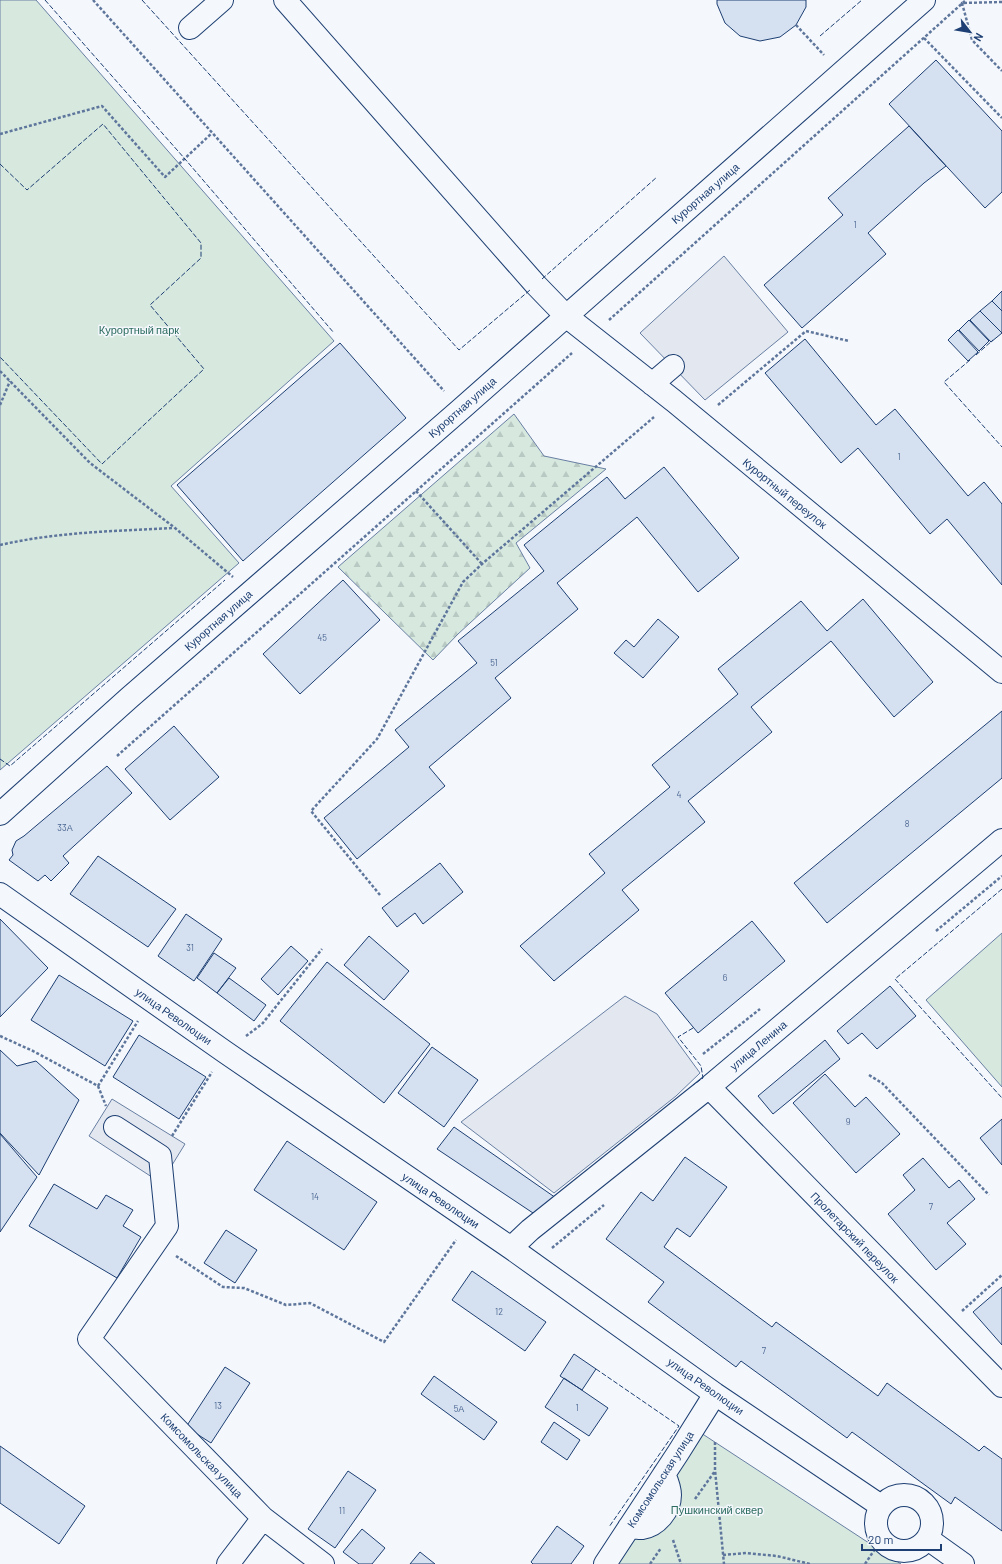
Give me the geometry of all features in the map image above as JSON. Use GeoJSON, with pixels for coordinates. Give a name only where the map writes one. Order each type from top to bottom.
{"type":"FeatureCollection","features":[{"type":"Feature","properties":{"kind":"street"},"geometry":{"type":"LineString","coordinates":[[190,28],[222,0]]}},
{"type":"Feature","properties":{"kind":"street","name":"Курортный переулок"},"geometry":{"type":"LineString","coordinates":[[285,0],[536,285],[566,316],[674,401],[1002,672]]}},
{"type":"Feature","properties":{"kind":"street","name":"Курортная улица"},"geometry":{"type":"LineString","coordinates":[[0,814],[129,698],[460,410],[924,0]]}},
{"type":"Feature","properties":{"kind":"street"},"geometry":{"type":"LineString","coordinates":[[652,384],[673,366]]}},
{"type":"Feature","properties":{"kind":"street","name":"улица Ленина"},"geometry":{"type":"LineString","coordinates":[[511,1248],[530,1230],[709,1087],[1002,840]]}},
{"type":"Feature","properties":{"kind":"street","name":"улица Революции"},"geometry":{"type":"LineString","coordinates":[[0,894],[511,1248],[715,1394],[881,1506]]}},
{"type":"Feature","properties":{"kind":"street","name":"Пролетарский переулок"},"geometry":{"type":"LineString","coordinates":[[709,1087],[1002,1386]]}},
{"type":"Feature","properties":{"kind":"street"},"geometry":{"type":"LineString","coordinates":[[115,1127],[160,1156],[167,1226],[156,1242]]}},
{"type":"Feature","properties":{"kind":"street","name":"Комсомольская улица"},"geometry":{"type":"LineString","coordinates":[[156,1242],[89,1339],[264,1518],[323,1564]]}},
{"type":"Feature","properties":{"kind":"street","name":"Комсомольская улица"},"geometry":{"type":"LineString","coordinates":[[605,1564],[715,1394]]}},
{"type":"Feature","properties":{"kind":"street"},"geometry":{"type":"LineString","coordinates":[[900,1495],[910,1495],[918,1498],[926,1504],[932,1517],[932,1531],[928,1539],[922,1546],[905,1552],[887,1546],[881,1540],[877,1531],[876,1521],[881,1506],[891,1498],[900,1495]]}},
{"type":"Feature","properties":{"kind":"street"},"geometry":{"type":"LineString","coordinates":[[228,1564],[264,1518]]}},
{"type":"Feature","properties":{"kind":"street"},"geometry":{"type":"LineString","coordinates":[[928,1539],[963,1564]]}},
{"type":"Feature","properties":{"kind":"path"},"geometry":{"type":"LineString","coordinates":[[93,0],[460,410]]}},
{"type":"Feature","properties":{"kind":"path"},"geometry":{"type":"LineString","coordinates":[[117,756],[591,336],[966,0]]}},
{"type":"Feature","properties":{"kind":"path"},"geometry":{"type":"LineString","coordinates":[[962,3],[1002,2]]}},
{"type":"Feature","properties":{"kind":"path"},"geometry":{"type":"LineString","coordinates":[[962,3],[972,40],[1002,72]]}},
{"type":"Feature","properties":{"kind":"path"},"geometry":{"type":"LineString","coordinates":[[796,25],[841,73]]}},
{"type":"Feature","properties":{"kind":"path"},"geometry":{"type":"LineString","coordinates":[[924,38],[1002,118]]}},
{"type":"Feature","properties":{"kind":"path"},"geometry":{"type":"LineString","coordinates":[[0,134],[102,106],[165,177],[212,133]]}},
{"type":"Feature","properties":{"kind":"path"},"geometry":{"type":"LineString","coordinates":[[713,409],[806,331],[849,341]]}},
{"type":"Feature","properties":{"kind":"path"},"geometry":{"type":"LineString","coordinates":[[0,371],[90,463],[175,528],[251,592]]}},
{"type":"Feature","properties":{"kind":"path"},"geometry":{"type":"LineString","coordinates":[[0,405],[10,381]]}},
{"type":"Feature","properties":{"kind":"path"},"geometry":{"type":"LineString","coordinates":[[380,895],[311,811],[377,739],[463,582],[482,564],[674,401]]}},
{"type":"Feature","properties":{"kind":"path"},"geometry":{"type":"LineString","coordinates":[[416,491],[482,564]]}},
{"type":"Feature","properties":{"kind":"path"},"geometry":{"type":"LineString","coordinates":[[0,545],[17,541],[88,532],[175,528]]}},
{"type":"Feature","properties":{"kind":"path"},"geometry":{"type":"LineString","coordinates":[[0,1036],[33,1051],[98,1086],[151,1000]]}},
{"type":"Feature","properties":{"kind":"path"},"geometry":{"type":"LineString","coordinates":[[869,1075],[882,1083],[989,1195]]}},
{"type":"Feature","properties":{"kind":"path"},"geometry":{"type":"LineString","coordinates":[[156,1242],[223,1287],[244,1288],[286,1305],[310,1303],[384,1342],[470,1220]]}},
{"type":"Feature","properties":{"kind":"path"},"geometry":{"type":"LineString","coordinates":[[944,1327],[1002,1274]]}},
{"type":"Feature","properties":{"kind":"path"},"geometry":{"type":"LineString","coordinates":[[715,1440],[715,1470],[724,1564]]}},
{"type":"Feature","properties":{"kind":"path"},"geometry":{"type":"LineString","coordinates":[[865,1564],[881,1540]]}},
{"type":"Feature","properties":{"kind":"path"},"geometry":{"type":"LineString","coordinates":[[723,1555],[746,1553],[777,1556],[810,1564]]}},
{"type":"Feature","properties":{"kind":"green space","name":"Курортный парк"},"geometry":{"type":"Polygon","coordinates":[[[0,0],[36,0],[334,341],[171,486],[239,563],[0,770],[0,0]]]}},
{"type":"Feature","properties":{"kind":"green space"},"geometry":{"type":"Polygon","coordinates":[[[514,414],[544,456],[606,469],[516,543],[530,568],[458,634],[433,660],[338,567],[514,414]]]}},
{"type":"Feature","properties":{"kind":"green space"},"geometry":{"type":"Polygon","coordinates":[[[1002,933],[1002,1087],[926,1000],[1002,933]]]}},
{"type":"Feature","properties":{"kind":"green space","name":"Пушкинский сквер"},"geometry":{"type":"Polygon","coordinates":[[[701,1433],[901,1564],[614,1564],[701,1433]]]}},
{"type":"Feature","properties":{"kind":"shaded area"},"geometry":{"type":"Polygon","coordinates":[[[724,256],[788,332],[705,400],[640,333],[724,256]]]}},
{"type":"Feature","properties":{"kind":"shaded area"},"geometry":{"type":"Polygon","coordinates":[[[625,996],[657,1014],[700,1073],[676,1096],[554,1193],[461,1122],[625,996]]]}},
{"type":"Feature","properties":{"kind":"shaded area"},"geometry":{"type":"Polygon","coordinates":[[[112,1099],[185,1144],[161,1183],[89,1136],[112,1099]]]}},
{"type":"Feature","properties":{"kind":"building"},"geometry":{"type":"Polygon","coordinates":[[[717,0],[806,0],[806,7],[796,25],[780,37],[760,41],[740,36],[725,23],[717,4],[717,0]]]}},
{"type":"Feature","properties":{"kind":"building"},"geometry":{"type":"Polygon","coordinates":[[[936,60],[1002,131],[1002,192],[985,208],[889,104],[936,60]]]}},
{"type":"Feature","properties":{"kind":"building"},"geometry":{"type":"Polygon","coordinates":[[[909,126],[946,166],[924,183],[868,233],[886,254],[802,328],[764,285],[843,215],[828,198],[909,126]]]}},
{"type":"Feature","properties":{"kind":"building"},"geometry":{"type":"Polygon","coordinates":[[[1002,291],[1002,311],[992,301],[1002,291]]]}},
{"type":"Feature","properties":{"kind":"building"},"geometry":{"type":"Polygon","coordinates":[[[992,301],[1002,311],[1002,333],[980,311],[992,301]]]}},
{"type":"Feature","properties":{"kind":"building"},"geometry":{"type":"Polygon","coordinates":[[[980,311],[1002,333],[991,342],[970,320],[980,311]]]}},
{"type":"Feature","properties":{"kind":"building"},"geometry":{"type":"Polygon","coordinates":[[[969,320],[989,341],[979,351],[959,330],[969,320]]]}},
{"type":"Feature","properties":{"kind":"building"},"geometry":{"type":"Polygon","coordinates":[[[958,330],[978,352],[968,361],[948,340],[958,330]]]}},
{"type":"Feature","properties":{"kind":"building"},"geometry":{"type":"Polygon","coordinates":[[[805,339],[876,425],[895,409],[968,496],[984,482],[1002,504],[1002,585],[947,519],[930,534],[858,448],[841,463],[765,373],[805,339]]]}},
{"type":"Feature","properties":{"kind":"building"},"geometry":{"type":"Polygon","coordinates":[[[340,343],[406,418],[243,561],[177,485],[340,343]]]}},
{"type":"Feature","properties":{"kind":"building"},"geometry":{"type":"Polygon","coordinates":[[[664,467],[739,558],[698,592],[637,517],[557,583],[578,609],[495,678],[511,698],[429,767],[445,786],[357,859],[324,818],[409,747],[395,730],[477,663],[458,641],[544,571],[524,545],[607,477],[625,499],[664,467]]]}},
{"type":"Feature","properties":{"kind":"building"},"geometry":{"type":"Polygon","coordinates":[[[343,580],[380,620],[300,694],[263,654],[343,580]]]}},
{"type":"Feature","properties":{"kind":"building"},"geometry":{"type":"Polygon","coordinates":[[[863,599],[933,682],[894,717],[831,641],[751,707],[772,732],[688,801],[705,822],[622,890],[639,910],[554,981],[520,946],[605,873],[589,854],[670,787],[652,765],[738,694],[718,669],[801,601],[827,631],[863,599]]]}},
{"type":"Feature","properties":{"kind":"building"},"geometry":{"type":"Polygon","coordinates":[[[658,619],[679,637],[643,678],[614,653],[626,640],[634,647],[658,619]]]}},
{"type":"Feature","properties":{"kind":"building"},"geometry":{"type":"Polygon","coordinates":[[[1002,711],[1002,778],[827,923],[794,883],[1002,711]]]}},
{"type":"Feature","properties":{"kind":"building"},"geometry":{"type":"Polygon","coordinates":[[[174,726],[219,777],[170,820],[125,769],[174,726]]]}},
{"type":"Feature","properties":{"kind":"building"},"geometry":{"type":"Polygon","coordinates":[[[107,766],[132,793],[63,856],[69,863],[51,881],[45,875],[38,881],[9,860],[13,855],[12,850],[16,841],[24,836],[107,766]]]}},
{"type":"Feature","properties":{"kind":"building"},"geometry":{"type":"Polygon","coordinates":[[[98,856],[176,909],[148,947],[70,894],[98,856]]]}},
{"type":"Feature","properties":{"kind":"building"},"geometry":{"type":"Polygon","coordinates":[[[440,863],[463,892],[423,924],[415,913],[397,927],[382,908],[440,863]]]}},
{"type":"Feature","properties":{"kind":"building"},"geometry":{"type":"Polygon","coordinates":[[[186,914],[222,939],[194,981],[158,956],[186,914]]]}},
{"type":"Feature","properties":{"kind":"building"},"geometry":{"type":"Polygon","coordinates":[[[0,919],[48,968],[0,1017],[0,919]]]}},
{"type":"Feature","properties":{"kind":"building"},"geometry":{"type":"Polygon","coordinates":[[[752,921],[785,961],[698,1033],[665,993],[752,921]]]}},
{"type":"Feature","properties":{"kind":"building"},"geometry":{"type":"Polygon","coordinates":[[[369,936],[409,971],[384,1000],[344,965],[369,936]]]}},
{"type":"Feature","properties":{"kind":"building"},"geometry":{"type":"Polygon","coordinates":[[[291,946],[308,961],[278,995],[261,979],[291,946]]]}},
{"type":"Feature","properties":{"kind":"building"},"geometry":{"type":"Polygon","coordinates":[[[214,953],[236,968],[217,993],[197,978],[214,953]]]}},
{"type":"Feature","properties":{"kind":"building"},"geometry":{"type":"Polygon","coordinates":[[[327,962],[430,1044],[384,1103],[280,1021],[327,962]]]}},
{"type":"Feature","properties":{"kind":"building"},"geometry":{"type":"Polygon","coordinates":[[[59,975],[133,1021],[105,1066],[31,1020],[59,975]]]}},
{"type":"Feature","properties":{"kind":"building"},"geometry":{"type":"Polygon","coordinates":[[[229,978],[266,1005],[254,1021],[217,993],[229,978]]]}},
{"type":"Feature","properties":{"kind":"building"},"geometry":{"type":"Polygon","coordinates":[[[890,986],[916,1016],[877,1049],[862,1033],[848,1044],[837,1031],[890,986]]]}},
{"type":"Feature","properties":{"kind":"building"},"geometry":{"type":"Polygon","coordinates":[[[139,1035],[206,1077],[179,1119],[113,1077],[139,1035]]]}},
{"type":"Feature","properties":{"kind":"building"},"geometry":{"type":"Polygon","coordinates":[[[825,1040],[840,1059],[773,1114],[758,1096],[825,1040]]]}},
{"type":"Feature","properties":{"kind":"building"},"geometry":{"type":"Polygon","coordinates":[[[432,1047],[478,1080],[444,1127],[398,1093],[432,1047]]]}},
{"type":"Feature","properties":{"kind":"building"},"geometry":{"type":"Polygon","coordinates":[[[0,1050],[17,1066],[36,1061],[79,1100],[39,1175],[0,1133],[0,1050]]]}},
{"type":"Feature","properties":{"kind":"building"},"geometry":{"type":"Polygon","coordinates":[[[825,1074],[855,1107],[866,1097],[900,1134],[856,1173],[793,1103],[825,1074]]]}},
{"type":"Feature","properties":{"kind":"building"},"geometry":{"type":"Polygon","coordinates":[[[1002,1119],[1002,1165],[980,1138],[1002,1119]]]}},
{"type":"Feature","properties":{"kind":"building"},"geometry":{"type":"Polygon","coordinates":[[[454,1127],[556,1198],[536,1215],[437,1149],[454,1127]]]}},
{"type":"Feature","properties":{"kind":"building"},"geometry":{"type":"Polygon","coordinates":[[[0,1134],[37,1177],[0,1232],[0,1134]]]}},
{"type":"Feature","properties":{"kind":"building"},"geometry":{"type":"Polygon","coordinates":[[[287,1141],[377,1202],[344,1250],[254,1190],[287,1141]]]}},
{"type":"Feature","properties":{"kind":"building"},"geometry":{"type":"Polygon","coordinates":[[[685,1157],[727,1187],[690,1237],[677,1228],[664,1247],[772,1327],[776,1322],[878,1396],[887,1383],[979,1451],[984,1446],[1002,1459],[1002,1531],[955,1497],[951,1504],[852,1432],[847,1438],[741,1361],[736,1367],[648,1302],[664,1282],[606,1239],[641,1192],[653,1201],[685,1157]]]}},
{"type":"Feature","properties":{"kind":"building"},"geometry":{"type":"Polygon","coordinates":[[[923,1158],[949,1188],[959,1180],[975,1199],[947,1223],[966,1244],[936,1270],[888,1214],[915,1190],[903,1175],[923,1158]]]}},
{"type":"Feature","properties":{"kind":"building"},"geometry":{"type":"Polygon","coordinates":[[[54,1184],[97,1209],[106,1195],[133,1210],[123,1226],[141,1237],[117,1278],[29,1226],[54,1184]]]}},
{"type":"Feature","properties":{"kind":"building"},"geometry":{"type":"Polygon","coordinates":[[[226,1230],[257,1250],[235,1283],[204,1263],[226,1230]]]}},
{"type":"Feature","properties":{"kind":"building"},"geometry":{"type":"Polygon","coordinates":[[[472,1271],[546,1322],[525,1351],[452,1300],[472,1271]]]}},
{"type":"Feature","properties":{"kind":"building"},"geometry":{"type":"Polygon","coordinates":[[[1002,1287],[1002,1345],[973,1312],[1002,1287]]]}},
{"type":"Feature","properties":{"kind":"building"},"geometry":{"type":"Polygon","coordinates":[[[574,1354],[596,1369],[582,1390],[560,1376],[574,1354]]]}},
{"type":"Feature","properties":{"kind":"building"},"geometry":{"type":"Polygon","coordinates":[[[225,1367],[250,1383],[211,1443],[186,1427],[225,1367]]]}},
{"type":"Feature","properties":{"kind":"building"},"geometry":{"type":"Polygon","coordinates":[[[434,1376],[497,1422],[484,1440],[421,1394],[434,1376]]]}},
{"type":"Feature","properties":{"kind":"building"},"geometry":{"type":"Polygon","coordinates":[[[564,1378],[608,1408],[589,1436],[545,1407],[564,1378]]]}},
{"type":"Feature","properties":{"kind":"building"},"geometry":{"type":"Polygon","coordinates":[[[554,1422],[580,1440],[567,1460],[541,1442],[554,1422]]]}},
{"type":"Feature","properties":{"kind":"building"},"geometry":{"type":"Polygon","coordinates":[[[0,1446],[85,1506],[59,1544],[0,1503],[0,1446]]]}},
{"type":"Feature","properties":{"kind":"building"},"geometry":{"type":"Polygon","coordinates":[[[348,1471],[376,1490],[335,1548],[308,1529],[348,1471]]]}},
{"type":"Feature","properties":{"kind":"building"},"geometry":{"type":"Polygon","coordinates":[[[557,1526],[584,1546],[571,1564],[533,1564],[531,1562],[557,1526]]]}},
{"type":"Feature","properties":{"kind":"building"},"geometry":{"type":"Polygon","coordinates":[[[362,1529],[385,1548],[372,1564],[359,1564],[343,1552],[362,1529]]]}},
{"type":"Feature","properties":{"kind":"building"},"geometry":{"type":"Polygon","coordinates":[[[420,1552],[435,1564],[410,1564],[420,1552]]]}},
{"type":"Feature","properties":{"kind":"fence"},"geometry":{"type":"LineString","coordinates":[[45,0],[185,159],[334,333]]}},
{"type":"Feature","properties":{"kind":"fence"},"geometry":{"type":"LineString","coordinates":[[142,0],[459,350],[530,290]]}},
{"type":"Feature","properties":{"kind":"fence"},"geometry":{"type":"LineString","coordinates":[[820,36],[862,0]]}},
{"type":"Feature","properties":{"kind":"fence"},"geometry":{"type":"LineString","coordinates":[[0,164],[27,190],[103,124],[201,243],[201,258],[150,305],[204,369],[102,464],[0,357]]}},
{"type":"Feature","properties":{"kind":"fence"},"geometry":{"type":"LineString","coordinates":[[542,279],[657,177]]}},
{"type":"Feature","properties":{"kind":"fence"},"geometry":{"type":"LineString","coordinates":[[976,355],[993,340]]}},
{"type":"Feature","properties":{"kind":"fence"},"geometry":{"type":"LineString","coordinates":[[970,360],[944,382],[1002,447]]}},
{"type":"Feature","properties":{"kind":"fence"},"geometry":{"type":"LineString","coordinates":[[0,759],[10,766],[225,580]]}},
{"type":"Feature","properties":{"kind":"fence"},"geometry":{"type":"LineString","coordinates":[[1002,889],[895,979],[1002,1098]]}},
{"type":"Feature","properties":{"kind":"fence"},"geometry":{"type":"LineString","coordinates":[[693,1028],[678,1037],[701,1066],[703,1078],[693,1085]]}},
{"type":"Feature","properties":{"kind":"fence"},"geometry":{"type":"LineString","coordinates":[[596,1369],[679,1426],[609,1527]]}}]}
